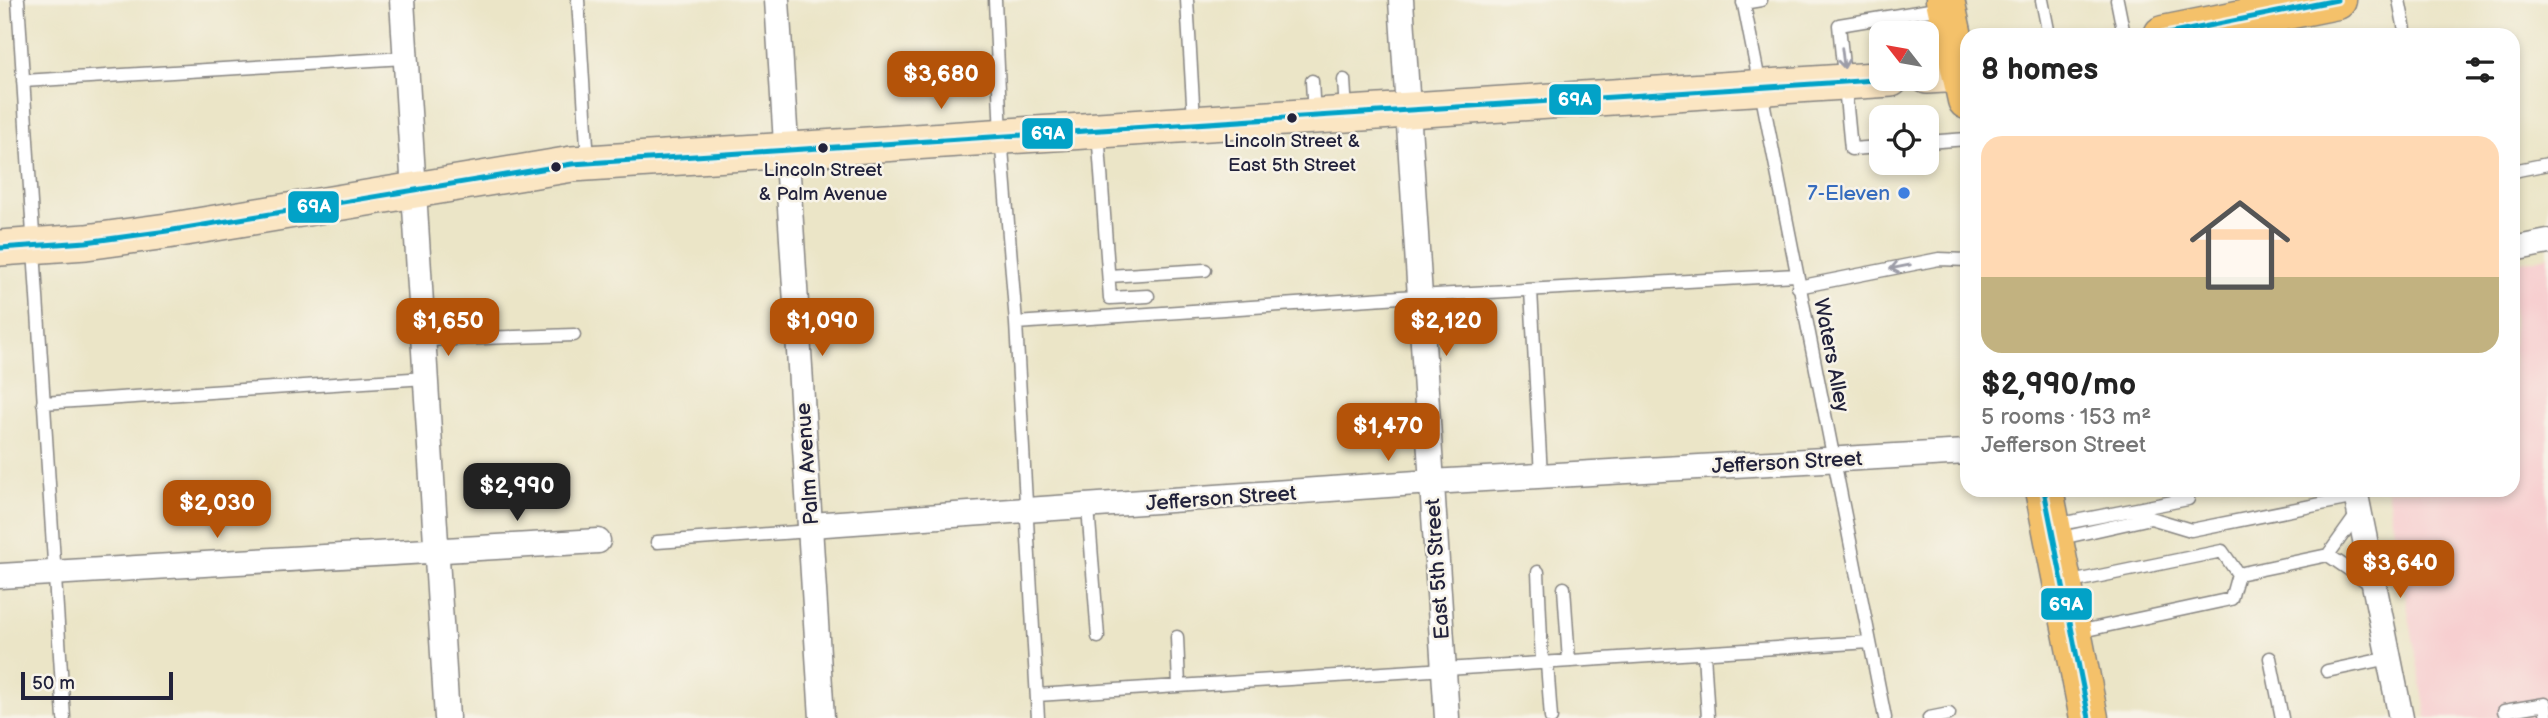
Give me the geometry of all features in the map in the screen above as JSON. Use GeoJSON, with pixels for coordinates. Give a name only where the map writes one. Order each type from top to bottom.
{"type":"FeatureCollection","features":[{"type":"Feature","properties":{"kind":"main road"},"geometry":{"type":"LineString","coordinates":[[2201,28],[2337,0]]}},
{"type":"Feature","properties":{"kind":"main road"},"geometry":{"type":"LineString","coordinates":[[1945,4],[1956,81]]}},
{"type":"Feature","properties":{"kind":"main road"},"geometry":{"type":"LineString","coordinates":[[2050,518],[2089,718]]}},
{"type":"Feature","properties":{"kind":"street"},"geometry":{"type":"LineString","coordinates":[[402,0],[447,718]]}},
{"type":"Feature","properties":{"kind":"street","name":"Palm Avenue"},"geometry":{"type":"LineString","coordinates":[[776,0],[822,718]]}},
{"type":"Feature","properties":{"kind":"street","name":"East 5th Street"},"geometry":{"type":"LineString","coordinates":[[1401,0],[1447,718]]}},
{"type":"Feature","properties":{"kind":"street"},"geometry":{"type":"LineString","coordinates":[[17,247],[155,232],[588,163],[1869,80]]}},
{"type":"Feature","properties":{"kind":"street"},"geometry":{"type":"LineString","coordinates":[[2520,248],[2548,242]]}},
{"type":"Feature","properties":{"kind":"street","name":"Jefferson Street"},"geometry":{"type":"LineString","coordinates":[[811,528],[1431,482],[1960,452]]}},
{"type":"Feature","properties":{"kind":"street"},"geometry":{"type":"LineString","coordinates":[[2357,500],[2401,718]]}},
{"type":"Feature","properties":{"kind":"street"},"geometry":{"type":"LineString","coordinates":[[0,576],[598,541]]}},
{"type":"Feature","properties":{"kind":"lane"},"geometry":{"type":"LineString","coordinates":[[18,0],[23,81],[17,247],[43,403],[64,718]]}},
{"type":"Feature","properties":{"kind":"lane"},"geometry":{"type":"LineString","coordinates":[[578,0],[588,163]]}},
{"type":"Feature","properties":{"kind":"lane"},"geometry":{"type":"LineString","coordinates":[[995,0],[1001,136],[1016,323],[1038,718]]}},
{"type":"Feature","properties":{"kind":"lane"},"geometry":{"type":"LineString","coordinates":[[1187,0],[1195,124]]}},
{"type":"Feature","properties":{"kind":"lane"},"geometry":{"type":"LineString","coordinates":[[1743,1],[1761,0]]}},
{"type":"Feature","properties":{"kind":"lane"},"geometry":{"type":"LineString","coordinates":[[2042,0],[2048,28]]}},
{"type":"Feature","properties":{"kind":"lane"},"geometry":{"type":"LineString","coordinates":[[2117,0],[2123,28]]}},
{"type":"Feature","properties":{"kind":"lane"},"geometry":{"type":"LineString","coordinates":[[2399,0],[2405,28]]}},
{"type":"Feature","properties":{"kind":"lane","name":"Waters Alley"},"geometry":{"type":"LineString","coordinates":[[1743,1],[1885,718]]}},
{"type":"Feature","properties":{"kind":"lane"},"geometry":{"type":"LineString","coordinates":[[1869,148],[1852,149],[1839,25],[1945,4]]}},
{"type":"Feature","properties":{"kind":"lane"},"geometry":{"type":"LineString","coordinates":[[23,81],[405,58]]}},
{"type":"Feature","properties":{"kind":"lane"},"geometry":{"type":"LineString","coordinates":[[1330,116],[1344,80]]}},
{"type":"Feature","properties":{"kind":"lane"},"geometry":{"type":"LineString","coordinates":[[1312,81],[1330,116]]}},
{"type":"Feature","properties":{"kind":"lane"},"geometry":{"type":"LineString","coordinates":[[1098,131],[1110,298],[1148,296]]}},
{"type":"Feature","properties":{"kind":"lane"},"geometry":{"type":"LineString","coordinates":[[1939,141],[1960,140]]}},
{"type":"Feature","properties":{"kind":"lane"},"geometry":{"type":"LineString","coordinates":[[2520,170],[2548,164]]}},
{"type":"Feature","properties":{"kind":"lane"},"geometry":{"type":"LineString","coordinates":[[1016,323],[1419,296],[1797,281],[1940,259],[1960,260]]}},
{"type":"Feature","properties":{"kind":"lane"},"geometry":{"type":"LineString","coordinates":[[1109,275],[1205,270]]}},
{"type":"Feature","properties":{"kind":"lane"},"geometry":{"type":"LineString","coordinates":[[1531,290],[1541,476]]}},
{"type":"Feature","properties":{"kind":"lane"},"geometry":{"type":"LineString","coordinates":[[424,340],[574,335]]}},
{"type":"Feature","properties":{"kind":"lane"},"geometry":{"type":"LineString","coordinates":[[43,403],[426,378]]}},
{"type":"Feature","properties":{"kind":"lane"},"geometry":{"type":"LineString","coordinates":[[2050,518],[2188,497]]}},
{"type":"Feature","properties":{"kind":"lane"},"geometry":{"type":"LineString","coordinates":[[2050,518],[2151,518],[2191,530],[2357,500]]}},
{"type":"Feature","properties":{"kind":"lane"},"geometry":{"type":"LineString","coordinates":[[2328,555],[2357,500]]}},
{"type":"Feature","properties":{"kind":"lane"},"geometry":{"type":"LineString","coordinates":[[1088,507],[1098,637]]}},
{"type":"Feature","properties":{"kind":"lane"},"geometry":{"type":"LineString","coordinates":[[657,542],[811,528]]}},
{"type":"Feature","properties":{"kind":"lane"},"geometry":{"type":"LineString","coordinates":[[2063,584],[2222,551],[2238,574]]}},
{"type":"Feature","properties":{"kind":"lane"},"geometry":{"type":"LineString","coordinates":[[2238,574],[2328,555],[2374,586]]}},
{"type":"Feature","properties":{"kind":"lane"},"geometry":{"type":"LineString","coordinates":[[1538,572],[1551,718]]}},
{"type":"Feature","properties":{"kind":"lane"},"geometry":{"type":"LineString","coordinates":[[2072,632],[2231,599],[2238,574]]}},
{"type":"Feature","properties":{"kind":"lane"},"geometry":{"type":"LineString","coordinates":[[1564,588],[1569,661]]}},
{"type":"Feature","properties":{"kind":"lane"},"geometry":{"type":"LineString","coordinates":[[1177,636],[1179,686]]}},
{"type":"Feature","properties":{"kind":"lane"},"geometry":{"type":"LineString","coordinates":[[1037,695],[1870,642]]}},
{"type":"Feature","properties":{"kind":"lane"},"geometry":{"type":"LineString","coordinates":[[1704,653],[1708,718]]}},
{"type":"Feature","properties":{"kind":"lane"},"geometry":{"type":"LineString","coordinates":[[2270,658],[2282,718]]}},
{"type":"Feature","properties":{"kind":"lane"},"geometry":{"type":"LineString","coordinates":[[2327,671],[2389,658]]}},
{"type":"Feature","properties":{"kind":"lane"},"geometry":{"type":"LineString","coordinates":[[2504,711],[2545,704],[2547,718]]}},
{"type":"Feature","properties":{"kind":"lane"},"geometry":{"type":"LineString","coordinates":[[1929,718],[1949,714]]}},
{"type":"Feature","properties":{"kind":"shaded area"},"geometry":{"type":"Polygon","coordinates":[[[2548,256],[2548,718],[2427,718],[2388,497],[2520,497],[2520,262],[2548,256]]]}},
{"type":"Feature","properties":{"kind":"transit line","name":"69A"},"geometry":{"type":"LineString","coordinates":[[2198,28],[2337,0]]}},
{"type":"Feature","properties":{"kind":"transit line","name":"69A"},"geometry":{"type":"LineString","coordinates":[[0,248],[86,242],[167,231],[572,164],[1869,80]]}},
{"type":"Feature","properties":{"kind":"transit line","name":"69A"},"geometry":{"type":"LineString","coordinates":[[2045,497],[2089,718]]}},
{"type":"Feature","properties":{"kind":"place","name":"Lincoln Street & East 5th Street"},"geometry":{"type":"Point","coordinates":[1292,118]}},
{"type":"Feature","properties":{"kind":"place","name":"Lincoln Street & Palm Avenue"},"geometry":{"type":"Point","coordinates":[823,148]}},
{"type":"Feature","properties":{"kind":"place","name":"7-Eleven"},"geometry":{"type":"Point","coordinates":[1904,193]}}]}
